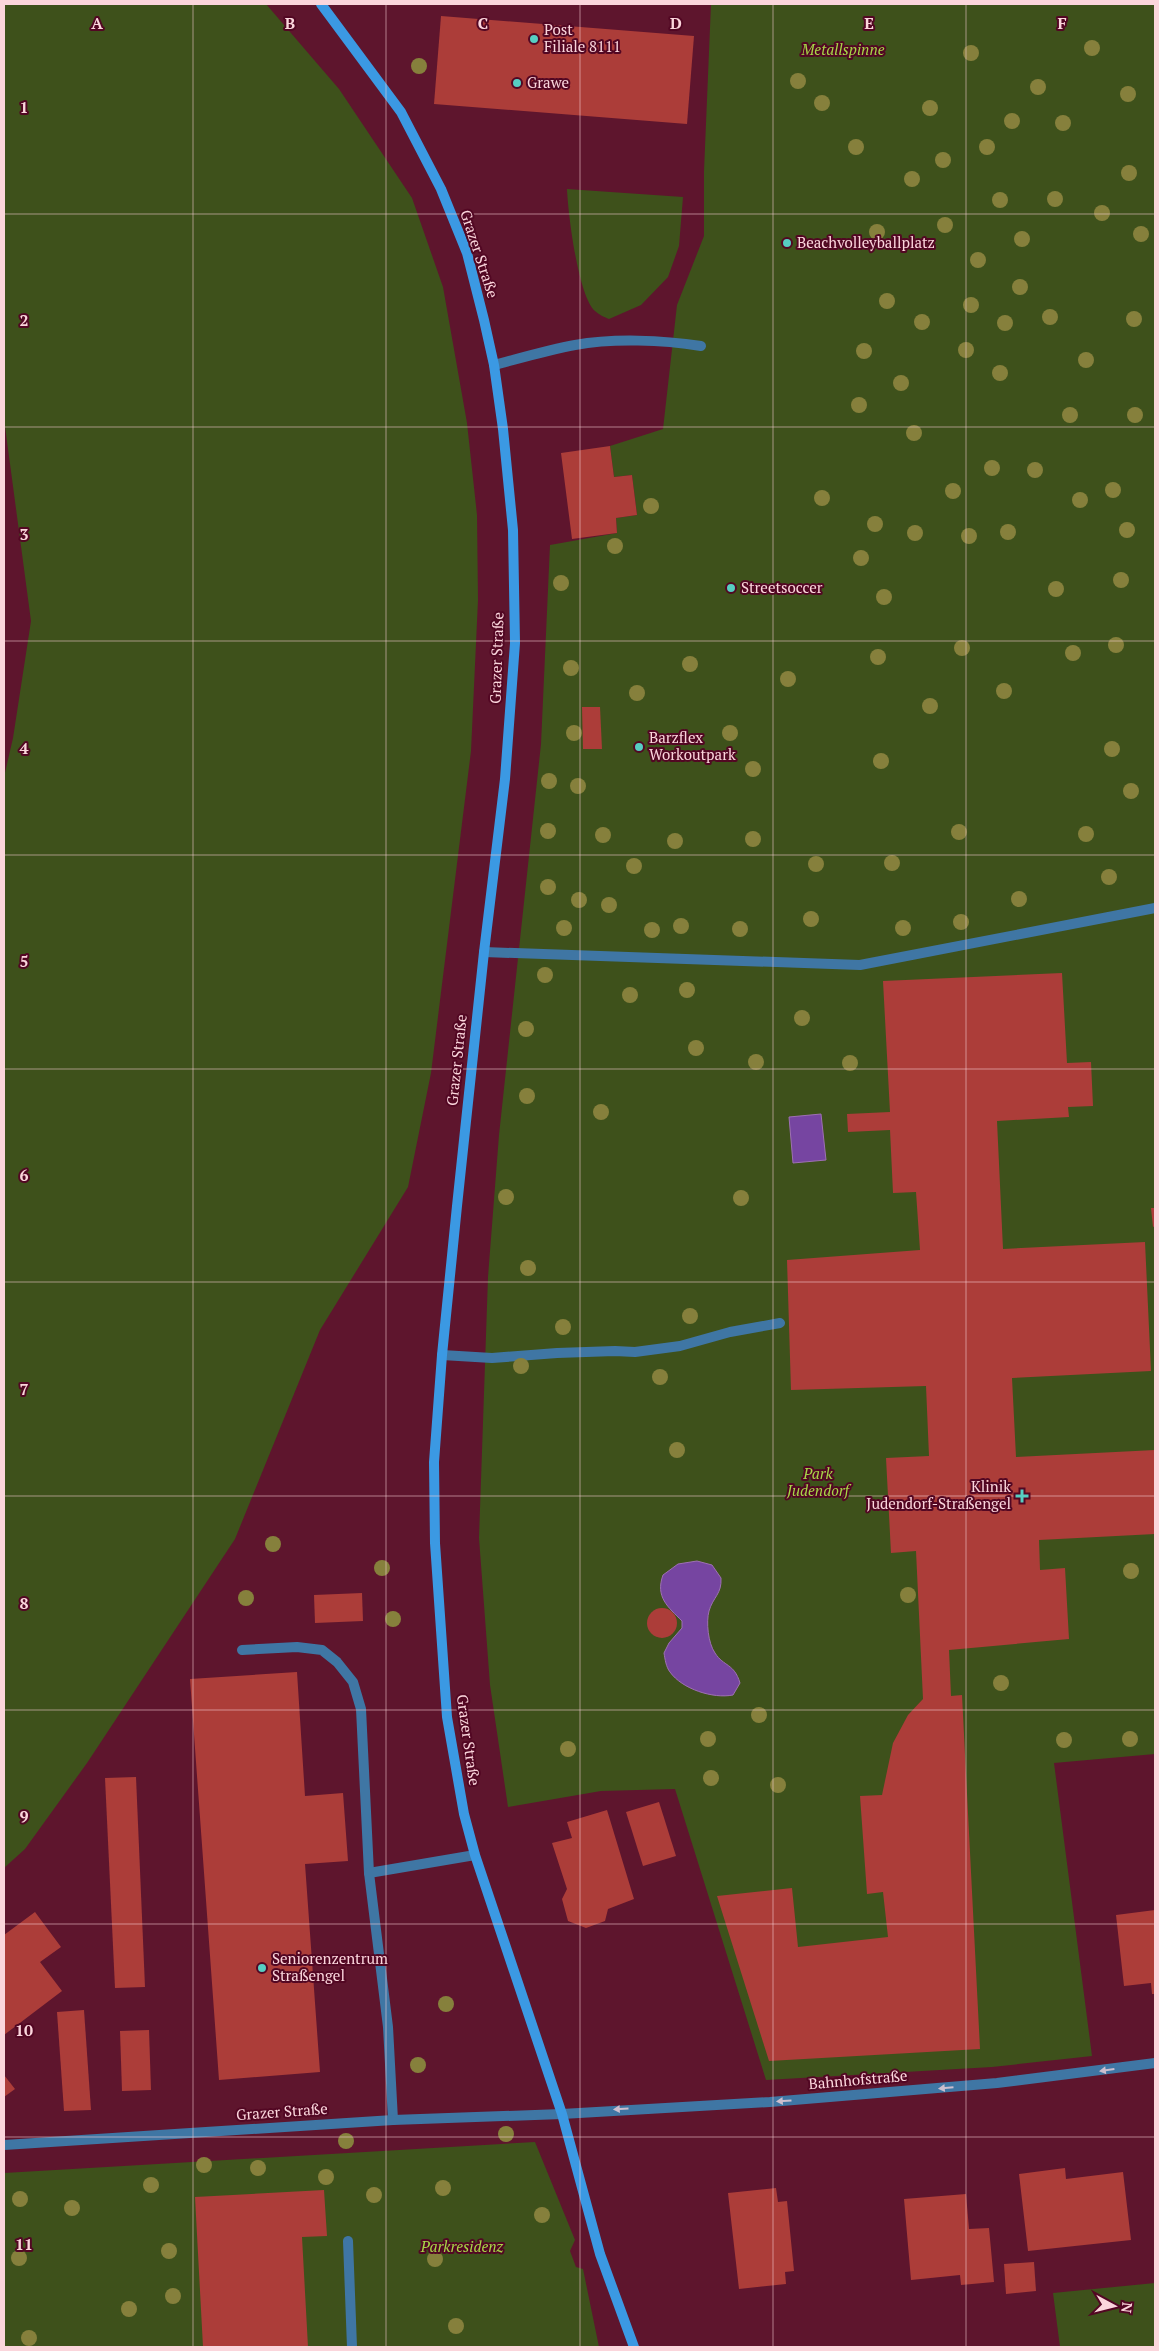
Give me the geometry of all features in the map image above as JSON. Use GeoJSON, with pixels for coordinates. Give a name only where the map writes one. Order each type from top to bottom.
{"type":"FeatureCollection","features":[{"type":"Feature","properties":{"kind":"main road","name":"Grazer Straße"},"geometry":{"type":"LineString","coordinates":[[321,4],[401,112],[441,189],[467,253],[494,366],[503,429],[513,530],[514,643],[506,780],[484,952],[442,1355],[434,1462],[435,1544],[447,1717],[464,1814],[475,1855],[562,2114],[600,2254],[634,2347]]}},
{"type":"Feature","properties":{"kind":"street"},"geometry":{"type":"LineString","coordinates":[[494,366],[576,345],[608,342],[679,342],[701,346]]}},
{"type":"Feature","properties":{"kind":"street"},"geometry":{"type":"LineString","coordinates":[[484,952],[860,965],[1155,908]]}},
{"type":"Feature","properties":{"kind":"street"},"geometry":{"type":"LineString","coordinates":[[442,1355],[492,1358],[615,1351],[635,1352],[680,1346],[730,1332],[780,1323]]}},
{"type":"Feature","properties":{"kind":"street"},"geometry":{"type":"LineString","coordinates":[[242,1650],[297,1647],[322,1650],[337,1662],[353,1682],[361,1708],[368,1873],[388,2027],[393,2120]]}},
{"type":"Feature","properties":{"kind":"street"},"geometry":{"type":"LineString","coordinates":[[368,1873],[475,1855]]}},
{"type":"Feature","properties":{"kind":"street","name":"Bahnhofstraße"},"geometry":{"type":"LineString","coordinates":[[562,2114],[778,2101],[998,2083],[1155,2063]]}},
{"type":"Feature","properties":{"kind":"street","name":"Grazer Straße"},"geometry":{"type":"LineString","coordinates":[[4,2145],[393,2120],[562,2114]]}},
{"type":"Feature","properties":{"kind":"street"},"geometry":{"type":"LineString","coordinates":[[348,2241],[352,2347]]}},
{"type":"Feature","properties":{"kind":"green space"},"geometry":{"type":"Polygon","coordinates":[[[4,4],[266,4],[339,89],[412,198],[443,287],[467,423],[477,515],[478,600],[471,751],[431,1073],[408,1187],[320,1330],[235,1539],[87,1763],[25,1849],[4,1868],[4,777],[13,738],[31,621],[4,419],[4,4]]]}},
{"type":"Feature","properties":{"kind":"green space","name":"Park Judendorf"},"geometry":{"type":"Polygon","coordinates":[[[711,4],[1155,4],[1155,1754],[1054,1763],[1092,2056],[992,2067],[766,2080],[675,1789],[601,1791],[508,1807],[490,1685],[479,1538],[488,1277],[499,1135],[541,744],[550,545],[617,533],[616,518],[637,515],[632,475],[614,477],[610,446],[663,429],[677,305],[704,236],[704,171],[711,4]]]}},
{"type":"Feature","properties":{"kind":"green space"},"geometry":{"type":"Polygon","coordinates":[[[567,189],[683,197],[679,246],[668,277],[641,305],[609,319],[596,312],[589,302],[575,253],[567,189]]]}},
{"type":"Feature","properties":{"kind":"green space","name":"Parkresidenz"},"geometry":{"type":"Polygon","coordinates":[[[535,2142],[575,2240],[570,2251],[576,2267],[583,2269],[599,2347],[4,2347],[4,2173],[535,2142]]]}},
{"type":"Feature","properties":{"kind":"green space"},"geometry":{"type":"Polygon","coordinates":[[[1155,2283],[1155,2347],[1060,2347],[1053,2293],[1155,2283]]]}},
{"type":"Feature","properties":{"kind":"shaded area"},"geometry":{"type":"Polygon","coordinates":[[[821,1114],[826,1160],[793,1163],[789,1117],[821,1114]]]}},
{"type":"Feature","properties":{"kind":"shaded area"},"geometry":{"type":"Polygon","coordinates":[[[697,1561],[712,1565],[721,1578],[719,1592],[709,1611],[708,1632],[715,1653],[732,1668],[738,1677],[740,1683],[733,1695],[707,1694],[690,1688],[675,1678],[666,1663],[664,1653],[669,1643],[682,1628],[682,1621],[664,1601],[661,1590],[663,1575],[678,1564],[697,1561]]]}},
{"type":"Feature","properties":{"kind":"building"},"geometry":{"type":"Polygon","coordinates":[[[441,16],[694,36],[687,124],[434,104],[441,16]]]}},
{"type":"Feature","properties":{"kind":"building"},"geometry":{"type":"Polygon","coordinates":[[[610,446],[614,477],[632,475],[637,515],[616,518],[617,533],[572,539],[561,453],[610,446]]]}},
{"type":"Feature","properties":{"kind":"building"},"geometry":{"type":"Polygon","coordinates":[[[582,707],[600,707],[602,749],[583,749],[582,707]]]}},
{"type":"Feature","properties":{"kind":"building","name":"Klinik Judendorf-Straßengel"},"geometry":{"type":"Polygon","coordinates":[[[1062,973],[1067,1063],[1091,1062],[1093,1106],[1068,1107],[1069,1117],[997,1121],[1003,1249],[1145,1242],[1151,1371],[1012,1378],[1016,1457],[1155,1450],[1155,1534],[1039,1540],[1040,1570],[1065,1568],[1069,1639],[949,1650],[951,1696],[962,1695],[980,2049],[769,2061],[717,1896],[792,1888],[798,1947],[888,1937],[883,1892],[867,1894],[860,1796],[882,1795],[893,1743],[908,1715],[923,1699],[916,1551],[891,1553],[886,1458],[929,1456],[926,1386],[791,1390],[787,1260],[920,1250],[916,1192],[893,1193],[890,1130],[848,1132],[847,1114],[890,1112],[883,981],[1062,973]]]}},
{"type":"Feature","properties":{"kind":"building"},"geometry":{"type":"Polygon","coordinates":[[[1151,1208],[1155,1208],[1155,1226],[1153,1227],[1151,1208]]]}},
{"type":"Feature","properties":{"kind":"building"},"geometry":{"type":"Polygon","coordinates":[[[362,1593],[363,1621],[315,1623],[314,1595],[362,1593]]]}},
{"type":"Feature","properties":{"kind":"building"},"geometry":{"type":"Polygon","coordinates":[[[662,1608],[672,1613],[677,1623],[672,1633],[662,1638],[652,1633],[647,1623],[652,1613],[662,1608]]]}},
{"type":"Feature","properties":{"kind":"building","name":"Seniorenzentrum Straßengel"},"geometry":{"type":"Polygon","coordinates":[[[297,1672],[305,1796],[343,1793],[348,1861],[305,1864],[320,2072],[219,2080],[190,1679],[297,1672]]]}},
{"type":"Feature","properties":{"kind":"building"},"geometry":{"type":"Polygon","coordinates":[[[136,1777],[145,1987],[115,1988],[105,1778],[136,1777]]]}},
{"type":"Feature","properties":{"kind":"building"},"geometry":{"type":"Polygon","coordinates":[[[659,1802],[676,1856],[643,1866],[626,1812],[659,1802]]]}},
{"type":"Feature","properties":{"kind":"building"},"geometry":{"type":"Polygon","coordinates":[[[607,1810],[634,1899],[608,1909],[605,1921],[586,1928],[568,1921],[562,1899],[567,1889],[552,1843],[572,1838],[567,1822],[607,1810]]]}},
{"type":"Feature","properties":{"kind":"building"},"geometry":{"type":"Polygon","coordinates":[[[1155,1910],[1155,1994],[1152,1994],[1151,1983],[1124,1986],[1116,1915],[1155,1910]]]}},
{"type":"Feature","properties":{"kind":"building"},"geometry":{"type":"Polygon","coordinates":[[[35,1912],[61,1947],[40,1962],[62,1991],[4,2035],[4,1935],[35,1912]]]}},
{"type":"Feature","properties":{"kind":"building"},"geometry":{"type":"Polygon","coordinates":[[[84,2010],[91,2110],[64,2111],[57,2012],[84,2010]]]}},
{"type":"Feature","properties":{"kind":"building"},"geometry":{"type":"Polygon","coordinates":[[[149,2030],[151,2090],[122,2091],[120,2031],[149,2030]]]}},
{"type":"Feature","properties":{"kind":"building"},"geometry":{"type":"Polygon","coordinates":[[[4,2075],[15,2089],[4,2097],[4,2075]]]}},
{"type":"Feature","properties":{"kind":"building"},"geometry":{"type":"Polygon","coordinates":[[[1065,2168],[1066,2179],[1123,2172],[1131,2240],[1028,2251],[1019,2174],[1065,2168]]]}},
{"type":"Feature","properties":{"kind":"building"},"geometry":{"type":"Polygon","coordinates":[[[776,2188],[778,2202],[787,2201],[794,2271],[785,2272],[786,2284],[739,2289],[728,2193],[776,2188]]]}},
{"type":"Feature","properties":{"kind":"building"},"geometry":{"type":"Polygon","coordinates":[[[324,2190],[327,2236],[302,2237],[308,2347],[203,2347],[195,2197],[324,2190]]]}},
{"type":"Feature","properties":{"kind":"building"},"geometry":{"type":"Polygon","coordinates":[[[966,2194],[969,2229],[989,2228],[994,2282],[961,2285],[960,2275],[911,2280],[904,2199],[966,2194]]]}},
{"type":"Feature","properties":{"kind":"building"},"geometry":{"type":"Polygon","coordinates":[[[1034,2262],[1036,2291],[1006,2294],[1004,2264],[1034,2262]]]}},
{"type":"Feature","properties":{"kind":"place","name":"Post Filiale 8111"},"geometry":{"type":"Point","coordinates":[534,39]}},
{"type":"Feature","properties":{"kind":"place","name":"Grawe"},"geometry":{"type":"Point","coordinates":[517,83]}},
{"type":"Feature","properties":{"kind":"place","name":"Beachvolleyballplatz"},"geometry":{"type":"Point","coordinates":[787,243]}},
{"type":"Feature","properties":{"kind":"place","name":"Streetsoccer"},"geometry":{"type":"Point","coordinates":[731,588]}},
{"type":"Feature","properties":{"kind":"place","name":"Barzflex Workoutpark"},"geometry":{"type":"Point","coordinates":[639,747]}},
{"type":"Feature","properties":{"kind":"place","name":"Klinik Judendorf-Straßengel"},"geometry":{"type":"Point","coordinates":[1022,1496]}},
{"type":"Feature","properties":{"kind":"place","name":"Seniorenzentrum Straßengel"},"geometry":{"type":"Point","coordinates":[262,1968]}},
{"type":"Feature","properties":{"kind":"park label","name":"Metallspinne"},"geometry":{"type":"Point","coordinates":[843,50]}}]}
